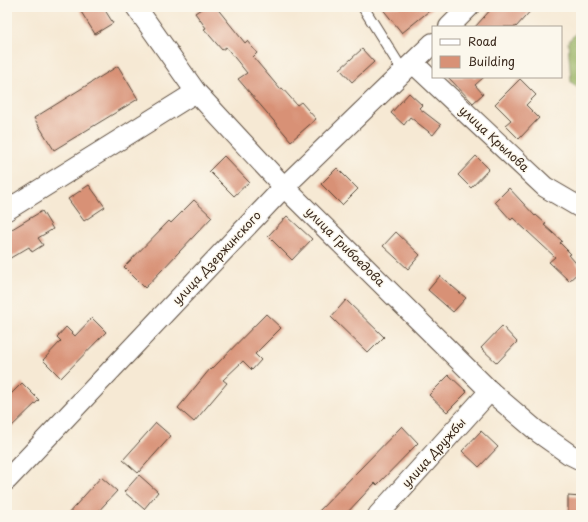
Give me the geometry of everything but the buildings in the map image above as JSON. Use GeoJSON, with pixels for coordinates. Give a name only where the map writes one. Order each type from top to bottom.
{"type":"FeatureCollection","features":[{"type":"Feature","properties":{"kind":"street","name":"улица Грибоедова"},"geometry":{"type":"LineString","coordinates":[[136,7],[196,92],[284,187],[490,391],[538,432],[569,454],[581,460]]}},
{"type":"Feature","properties":{"kind":"street"},"geometry":{"type":"LineString","coordinates":[[450,26],[469,7]]}},
{"type":"Feature","properties":{"kind":"street","name":"улица Дзержинского"},"geometry":{"type":"LineString","coordinates":[[7,480],[284,187],[432,43]]}},
{"type":"Feature","properties":{"kind":"street","name":"улица Крылова"},"geometry":{"type":"LineString","coordinates":[[408,67],[545,188],[581,208]]}},
{"type":"Feature","properties":{"kind":"street"},"geometry":{"type":"LineString","coordinates":[[7,210],[196,92]]}},
{"type":"Feature","properties":{"kind":"street","name":"улица Дружбы"},"geometry":{"type":"LineString","coordinates":[[378,515],[490,391]]}},
{"type":"Feature","properties":{"kind":"lane"},"geometry":{"type":"LineString","coordinates":[[363,7],[408,67]]}},
{"type":"Feature","properties":{"kind":"green space"},"geometry":{"type":"Polygon","coordinates":[[[581,27],[581,91],[571,82],[568,42],[581,27]]]}}]}
